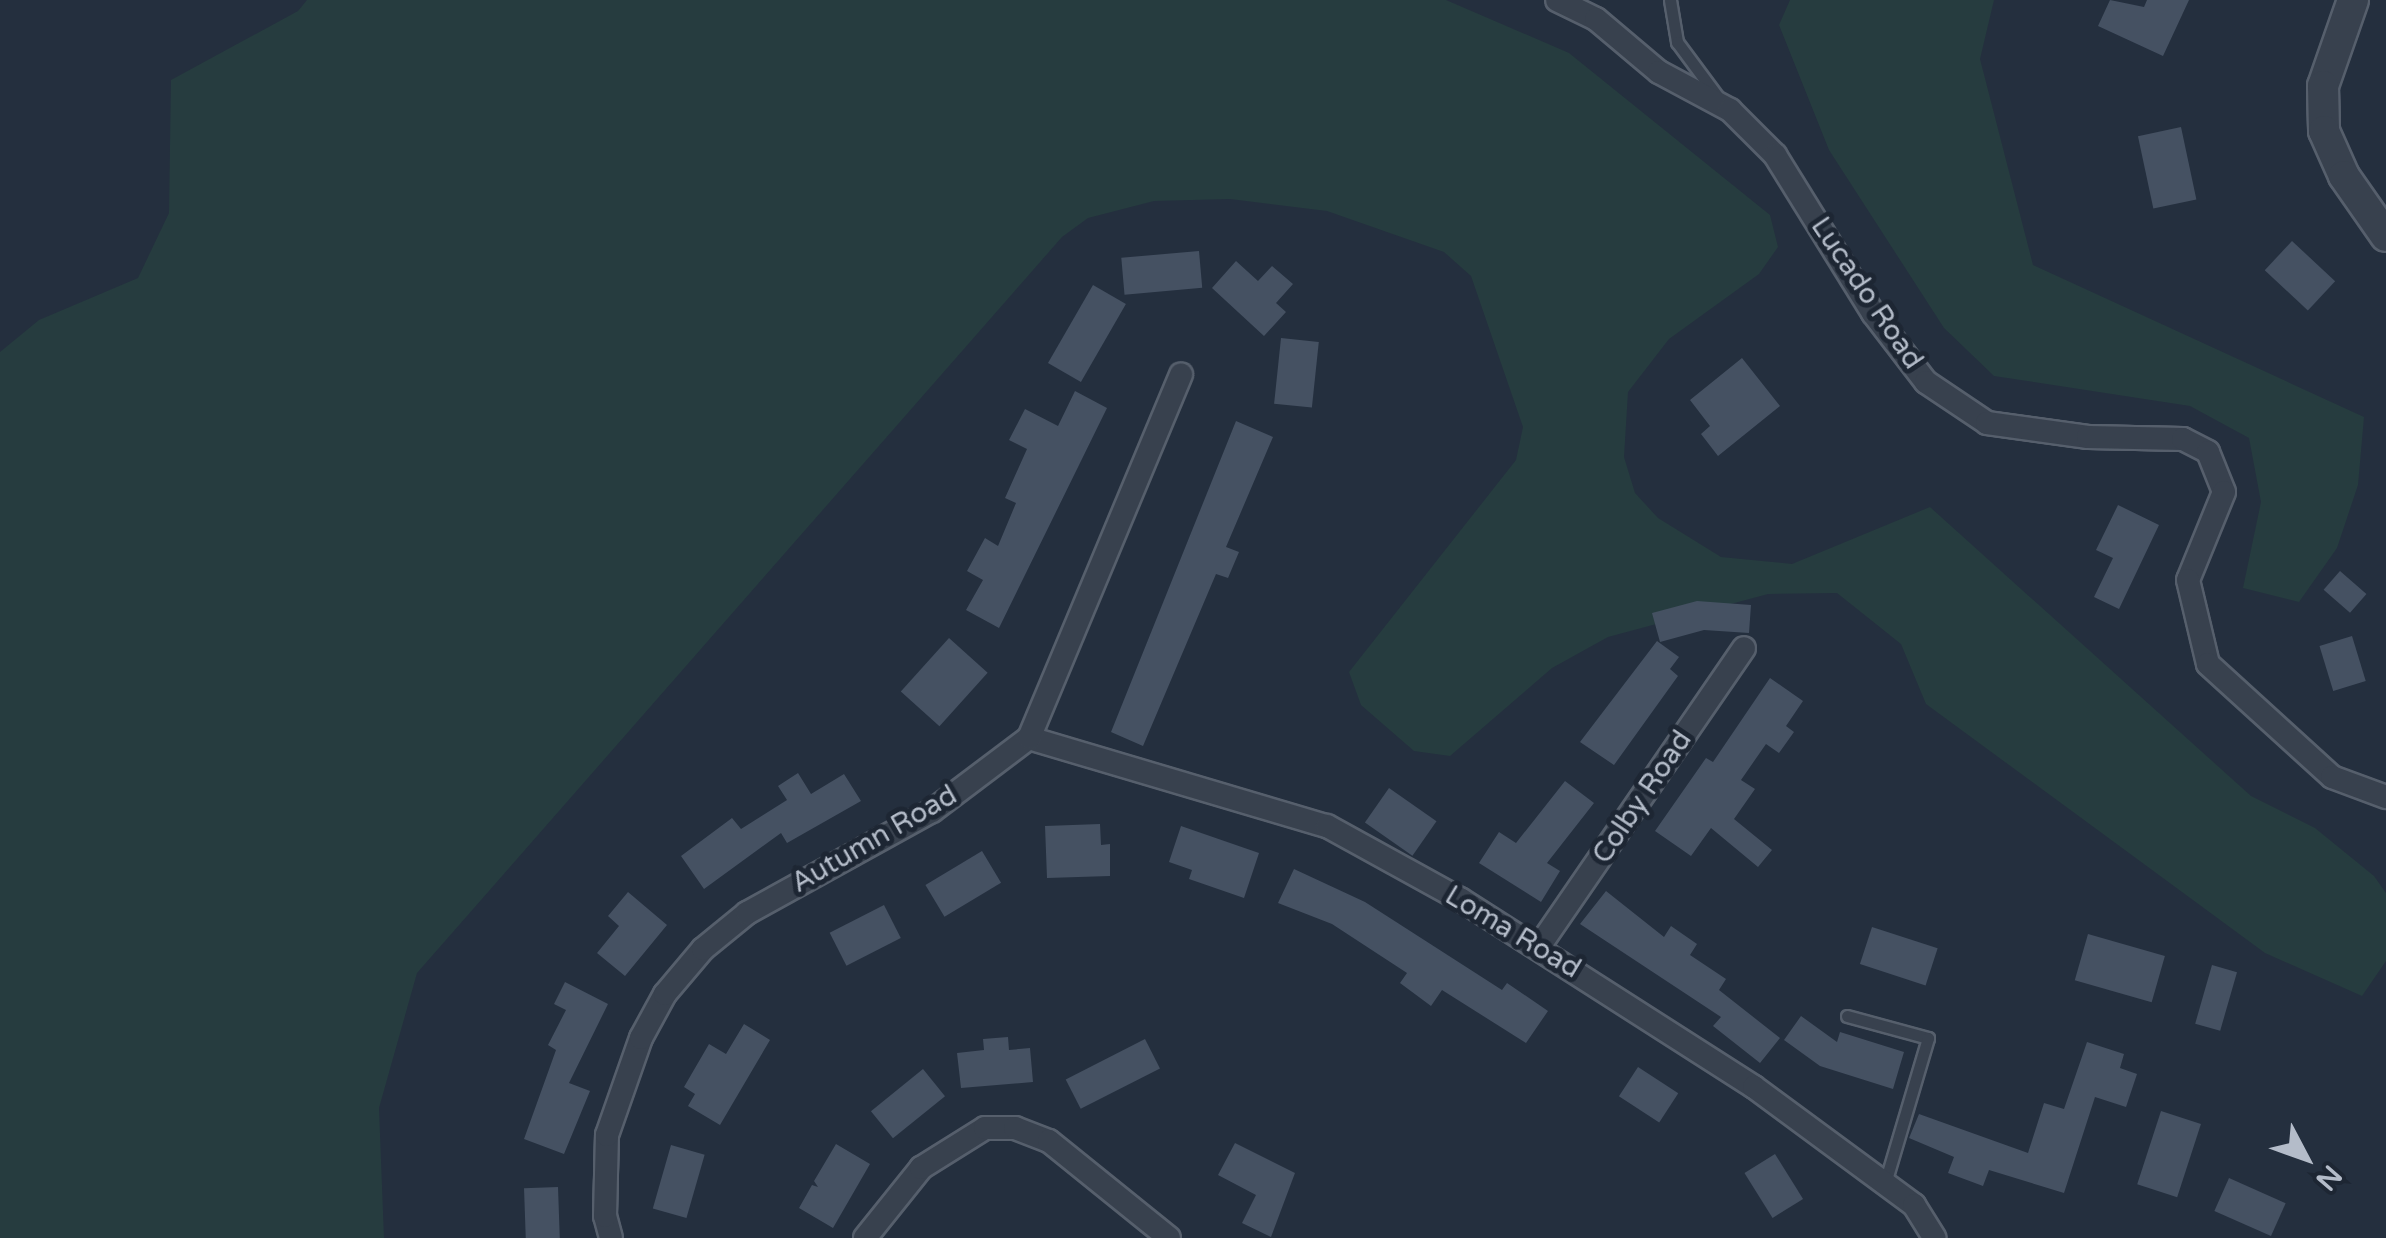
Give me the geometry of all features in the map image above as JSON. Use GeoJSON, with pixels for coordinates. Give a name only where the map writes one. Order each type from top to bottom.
{"type":"FeatureCollection","features":[{"type":"Feature","properties":{"kind":"street","name":"Lucado Road"},"geometry":{"type":"LineString","coordinates":[[1558,0],[1596,20],[1659,72],[1730,110],[1775,155],[1873,312],[1926,382],[1987,423],[2088,437],[2183,439],[2208,452],[2224,492],[2188,580],[2208,664],[2332,777],[2386,797]]}},
{"type":"Feature","properties":{"kind":"street"},"geometry":{"type":"LineString","coordinates":[[2353,0],[2323,86],[2324,130],[2344,176],[2386,236]]}},
{"type":"Feature","properties":{"kind":"street"},"geometry":{"type":"LineString","coordinates":[[1029,738],[1181,374]]}},
{"type":"Feature","properties":{"kind":"street","name":"Colby Road"},"geometry":{"type":"LineString","coordinates":[[1540,945],[1744,648]]}},
{"type":"Feature","properties":{"kind":"street","name":"Loma Road"},"geometry":{"type":"LineString","coordinates":[[1029,738],[1326,826],[1540,945],[1885,1183],[1914,1205],[1935,1238]]}},
{"type":"Feature","properties":{"kind":"street","name":"Autumn Road"},"geometry":{"type":"LineString","coordinates":[[611,1238],[604,1216],[607,1135],[623,1084],[665,994],[703,949],[747,913],[932,811],[1029,738]]}},
{"type":"Feature","properties":{"kind":"street"},"geometry":{"type":"LineString","coordinates":[[865,1238],[921,1168],[985,1128],[1015,1128],[1049,1141],[1170,1238]]}},
{"type":"Feature","properties":{"kind":"lane"},"geometry":{"type":"LineString","coordinates":[[1670,0],[1677,42],[1730,110]]}},
{"type":"Feature","properties":{"kind":"lane"},"geometry":{"type":"LineString","coordinates":[[1847,1016],[1928,1038],[1885,1183]]}},
{"type":"Feature","properties":{"kind":"green space"},"geometry":{"type":"Polygon","coordinates":[[[307,0],[1446,0],[1569,53],[1770,215],[1778,247],[1759,274],[1669,339],[1628,392],[1624,457],[1635,493],[1658,518],[1721,557],[1792,564],[1930,507],[2251,796],[2315,828],[2374,876],[2386,893],[2386,961],[2362,996],[2265,953],[1926,704],[1901,644],[1837,593],[1768,594],[1608,637],[1552,668],[1450,756],[1414,751],[1361,705],[1349,672],[1516,460],[1523,427],[1471,276],[1444,252],[1327,211],[1230,199],[1154,201],[1088,218],[1062,237],[417,973],[379,1108],[384,1238],[0,1238],[0,352],[39,320],[138,278],[169,213],[171,80],[298,11],[307,0]]]}},
{"type":"Feature","properties":{"kind":"green space"},"geometry":{"type":"Polygon","coordinates":[[[1790,0],[1994,0],[1980,59],[2033,265],[2364,417],[2358,485],[2337,548],[2299,602],[2243,588],[2261,502],[2249,438],[2190,406],[1994,376],[1944,328],[1829,150],[1779,25],[1790,0]]]}},
{"type":"Feature","properties":{"kind":"building"},"geometry":{"type":"Polygon","coordinates":[[[2110,0],[2144,7],[2147,0],[2189,0],[2163,56],[2098,26],[2110,0]]]}},
{"type":"Feature","properties":{"kind":"building"},"geometry":{"type":"Polygon","coordinates":[[[2181,127],[2196,199],[2153,209],[2138,136],[2181,127]]]}},
{"type":"Feature","properties":{"kind":"building"},"geometry":{"type":"Polygon","coordinates":[[[2292,241],[2335,281],[2308,310],[2265,270],[2292,241]]]}},
{"type":"Feature","properties":{"kind":"building"},"geometry":{"type":"Polygon","coordinates":[[[1199,251],[1202,288],[1125,295],[1121,258],[1199,251]]]}},
{"type":"Feature","properties":{"kind":"building"},"geometry":{"type":"Polygon","coordinates":[[[1236,261],[1258,281],[1272,266],[1293,284],[1276,303],[1286,312],[1264,336],[1212,288],[1236,261]]]}},
{"type":"Feature","properties":{"kind":"building"},"geometry":{"type":"Polygon","coordinates":[[[1093,285],[1126,304],[1081,382],[1048,363],[1093,285]]]}},
{"type":"Feature","properties":{"kind":"building"},"geometry":{"type":"Polygon","coordinates":[[[1281,338],[1319,342],[1312,408],[1274,404],[1281,338]]]}},
{"type":"Feature","properties":{"kind":"building"},"geometry":{"type":"Polygon","coordinates":[[[1742,358],[1780,406],[1718,456],[1701,434],[1710,426],[1690,400],[1742,358]]]}},
{"type":"Feature","properties":{"kind":"building"},"geometry":{"type":"Polygon","coordinates":[[[1075,391],[1107,408],[999,628],[966,610],[983,580],[967,571],[985,538],[998,546],[1016,503],[1005,498],[1027,449],[1009,440],[1025,409],[1058,426],[1075,391]]]}},
{"type":"Feature","properties":{"kind":"building"},"geometry":{"type":"Polygon","coordinates":[[[1236,421],[1273,437],[1226,547],[1239,552],[1228,578],[1216,574],[1143,746],[1111,732],[1236,421]]]}},
{"type":"Feature","properties":{"kind":"building"},"geometry":{"type":"Polygon","coordinates":[[[2118,505],[2159,525],[2119,609],[2094,597],[2113,558],[2096,550],[2118,505]]]}},
{"type":"Feature","properties":{"kind":"building"},"geometry":{"type":"Polygon","coordinates":[[[2340,571],[2366,594],[2350,613],[2324,590],[2340,571]]]}},
{"type":"Feature","properties":{"kind":"building"},"geometry":{"type":"Polygon","coordinates":[[[1697,601],[1751,605],[1749,633],[1704,630],[1660,642],[1652,613],[1697,601]]]}},
{"type":"Feature","properties":{"kind":"building"},"geometry":{"type":"Polygon","coordinates":[[[2352,636],[2366,681],[2333,691],[2319,646],[2352,636]]]}},
{"type":"Feature","properties":{"kind":"building"},"geometry":{"type":"Polygon","coordinates":[[[949,638],[988,673],[939,726],[901,692],[949,638]]]}},
{"type":"Feature","properties":{"kind":"building"},"geometry":{"type":"Polygon","coordinates":[[[1657,641],[1679,657],[1670,669],[1678,676],[1614,765],[1580,742],[1657,641]]]}},
{"type":"Feature","properties":{"kind":"building"},"geometry":{"type":"Polygon","coordinates":[[[1770,678],[1803,701],[1786,726],[1794,732],[1779,753],[1766,744],[1741,780],[1755,789],[1734,819],[1772,850],[1758,867],[1711,828],[1691,856],[1655,831],[1706,758],[1713,762],[1770,678]]]}},
{"type":"Feature","properties":{"kind":"building"},"geometry":{"type":"Polygon","coordinates":[[[798,773],[811,794],[844,774],[861,801],[787,843],[781,833],[704,889],[681,856],[732,818],[741,829],[787,800],[778,786],[798,773]]]}},
{"type":"Feature","properties":{"kind":"building"},"geometry":{"type":"Polygon","coordinates":[[[1565,781],[1594,803],[1547,863],[1560,871],[1541,902],[1479,863],[1499,832],[1516,843],[1565,781]]]}},
{"type":"Feature","properties":{"kind":"building"},"geometry":{"type":"Polygon","coordinates":[[[1389,788],[1437,821],[1412,856],[1365,822],[1389,788]]]}},
{"type":"Feature","properties":{"kind":"building"},"geometry":{"type":"Polygon","coordinates":[[[1100,824],[1101,845],[1110,844],[1110,876],[1047,878],[1045,826],[1100,824]]]}},
{"type":"Feature","properties":{"kind":"building"},"geometry":{"type":"Polygon","coordinates":[[[1181,826],[1259,853],[1244,898],[1189,879],[1192,870],[1169,862],[1181,826]]]}},
{"type":"Feature","properties":{"kind":"building"},"geometry":{"type":"Polygon","coordinates":[[[982,851],[1001,883],[944,917],[925,885],[982,851]]]}},
{"type":"Feature","properties":{"kind":"building"},"geometry":{"type":"Polygon","coordinates":[[[1294,869],[1365,902],[1502,990],[1507,983],[1548,1011],[1526,1043],[1442,990],[1431,1006],[1400,983],[1407,973],[1332,924],[1278,903],[1294,869]]]}},
{"type":"Feature","properties":{"kind":"building"},"geometry":{"type":"Polygon","coordinates":[[[1606,891],[1664,937],[1671,926],[1697,944],[1690,955],[1726,979],[1719,990],[1780,1038],[1760,1063],[1713,1026],[1721,1017],[1580,924],[1606,891]]]}},
{"type":"Feature","properties":{"kind":"building"},"geometry":{"type":"Polygon","coordinates":[[[628,892],[667,925],[625,976],[597,953],[619,926],[608,916],[628,892]]]}},
{"type":"Feature","properties":{"kind":"building"},"geometry":{"type":"Polygon","coordinates":[[[884,905],[901,938],[846,966],[830,933],[884,905]]]}},
{"type":"Feature","properties":{"kind":"building"},"geometry":{"type":"Polygon","coordinates":[[[1872,927],[1938,948],[1926,985],[1860,964],[1872,927]]]}},
{"type":"Feature","properties":{"kind":"building"},"geometry":{"type":"Polygon","coordinates":[[[2088,934],[2165,956],[2152,1002],[2075,980],[2088,934]]]}},
{"type":"Feature","properties":{"kind":"building"},"geometry":{"type":"Polygon","coordinates":[[[2212,965],[2237,972],[2220,1031],[2195,1024],[2212,965]]]}},
{"type":"Feature","properties":{"kind":"building"},"geometry":{"type":"Polygon","coordinates":[[[565,982],[608,1004],[569,1083],[590,1091],[564,1154],[524,1139],[556,1050],[548,1045],[566,1010],[554,1004],[565,982]]]}},
{"type":"Feature","properties":{"kind":"building"},"geometry":{"type":"Polygon","coordinates":[[[1801,1016],[1837,1042],[1840,1032],[1904,1052],[1893,1089],[1820,1066],[1784,1040],[1801,1016]]]}},
{"type":"Feature","properties":{"kind":"building"},"geometry":{"type":"Polygon","coordinates":[[[744,1024],[770,1040],[720,1125],[688,1106],[695,1094],[684,1087],[709,1044],[726,1054],[744,1024]]]}},
{"type":"Feature","properties":{"kind":"building"},"geometry":{"type":"Polygon","coordinates":[[[1008,1037],[1009,1050],[1030,1048],[1033,1082],[961,1088],[957,1053],[984,1050],[983,1039],[1008,1037]]]}},
{"type":"Feature","properties":{"kind":"building"},"geometry":{"type":"Polygon","coordinates":[[[1145,1039],[1160,1068],[1081,1109],[1066,1079],[1145,1039]]]}},
{"type":"Feature","properties":{"kind":"building"},"geometry":{"type":"Polygon","coordinates":[[[2087,1042],[2124,1054],[2120,1068],[2137,1074],[2126,1107],[2095,1097],[2064,1193],[1989,1170],[1983,1186],[1948,1173],[1954,1157],[1909,1138],[1919,1114],[2028,1153],[2044,1103],[2064,1109],[2087,1042]]]}},
{"type":"Feature","properties":{"kind":"building"},"geometry":{"type":"Polygon","coordinates":[[[1638,1067],[1678,1093],[1659,1122],[1619,1096],[1638,1067]]]}},
{"type":"Feature","properties":{"kind":"building"},"geometry":{"type":"Polygon","coordinates":[[[923,1069],[945,1096],[893,1138],[871,1111],[923,1069]]]}},
{"type":"Feature","properties":{"kind":"building"},"geometry":{"type":"Polygon","coordinates":[[[2161,1111],[2201,1124],[2177,1197],[2137,1184],[2161,1111]]]}},
{"type":"Feature","properties":{"kind":"building"},"geometry":{"type":"Polygon","coordinates":[[[1235,1143],[1295,1173],[1271,1237],[1242,1223],[1256,1195],[1218,1175],[1235,1143]]]}},
{"type":"Feature","properties":{"kind":"building"},"geometry":{"type":"Polygon","coordinates":[[[836,1144],[870,1164],[833,1228],[799,1208],[812,1185],[818,1187],[814,1181],[836,1144]]]}},
{"type":"Feature","properties":{"kind":"building"},"geometry":{"type":"Polygon","coordinates":[[[671,1145],[705,1155],[686,1218],[653,1208],[671,1145]]]}},
{"type":"Feature","properties":{"kind":"building"},"geometry":{"type":"Polygon","coordinates":[[[1775,1154],[1803,1199],[1773,1218],[1744,1173],[1775,1154]]]}},
{"type":"Feature","properties":{"kind":"building"},"geometry":{"type":"Polygon","coordinates":[[[2229,1178],[2286,1203],[2271,1236],[2214,1211],[2229,1178]]]}},
{"type":"Feature","properties":{"kind":"building"},"geometry":{"type":"Polygon","coordinates":[[[558,1187],[560,1238],[526,1238],[524,1188],[558,1187]]]}}]}
